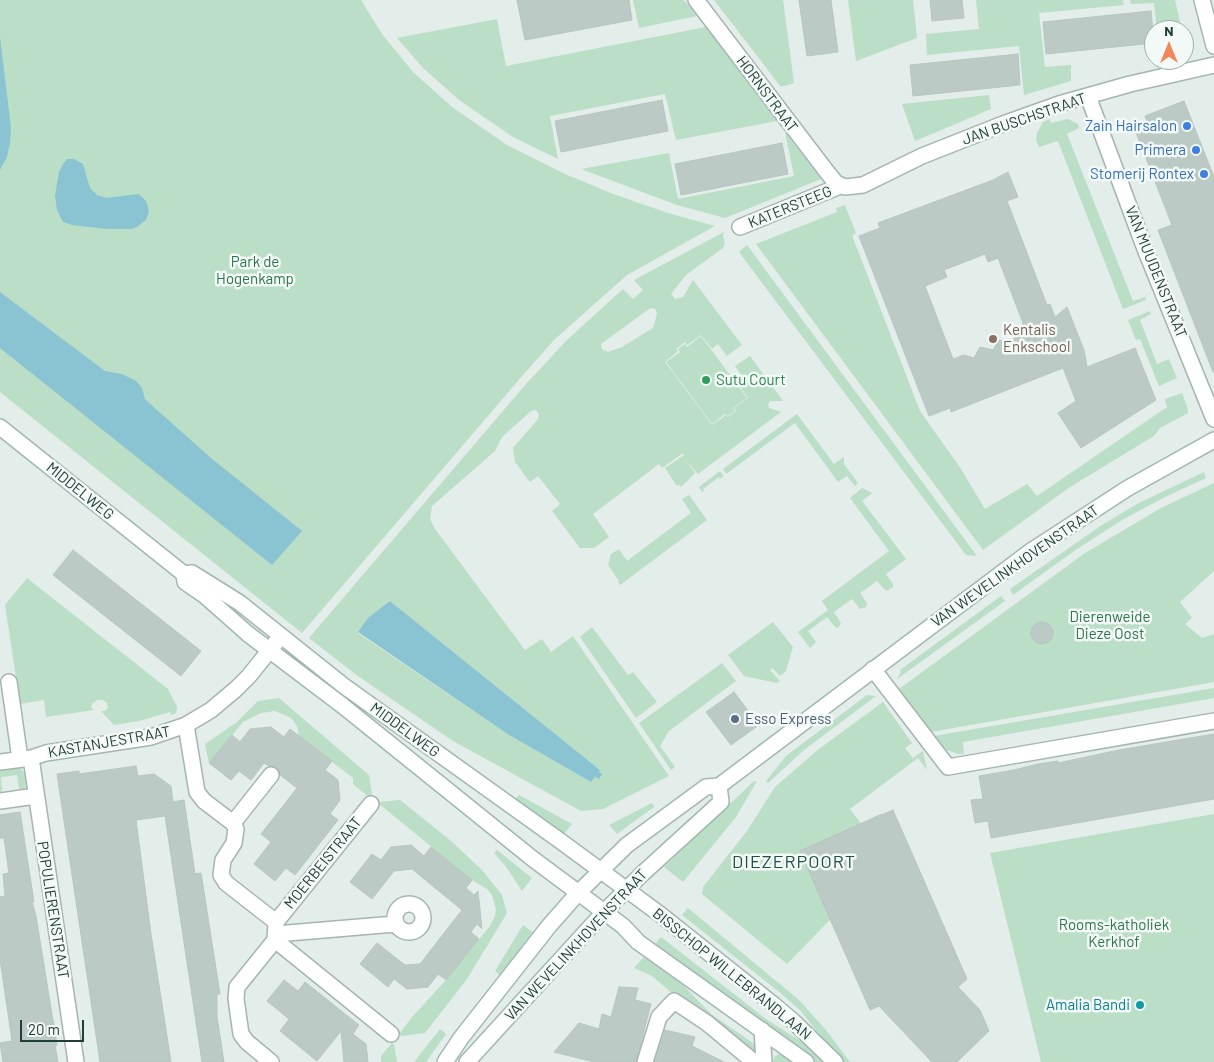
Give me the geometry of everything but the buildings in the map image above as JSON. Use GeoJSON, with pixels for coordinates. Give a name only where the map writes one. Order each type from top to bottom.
{"type":"FeatureCollection","features":[{"type":"Feature","properties":{"kind":"street","name":"HORNSTRAAT"},"geometry":{"type":"LineString","coordinates":[[696,0],[821,165],[840,186]]}},
{"type":"Feature","properties":{"kind":"street"},"geometry":{"type":"LineString","coordinates":[[1202,0],[1214,46]]}},
{"type":"Feature","properties":{"kind":"street","name":"JAN BUSCHSTRAAT"},"geometry":{"type":"LineString","coordinates":[[840,186],[852,188],[863,185],[922,156],[1031,114],[1088,96],[1214,65]]}},
{"type":"Feature","properties":{"kind":"street","name":"VAN MUUDENSTRAAT"},"geometry":{"type":"LineString","coordinates":[[1088,96],[1146,249],[1214,419]]}},
{"type":"Feature","properties":{"kind":"street","name":"KATERSTEEG"},"geometry":{"type":"LineString","coordinates":[[740,227],[840,186]]}},
{"type":"Feature","properties":{"kind":"street","name":"MIDDELWEG"},"geometry":{"type":"LineString","coordinates":[[0,427],[184,574],[185,582],[204,595],[269,651],[343,706],[533,859],[604,912]]}},
{"type":"Feature","properties":{"kind":"street","name":"VAN WEVELINKHOVENSTRAAT"},"geometry":{"type":"LineString","coordinates":[[445,1062],[549,926],[600,870],[627,845],[706,788],[719,786],[1031,551],[1135,484],[1214,440]]}},
{"type":"Feature","properties":{"kind":"street","name":"MIDDELWEG"},"geometry":{"type":"LineString","coordinates":[[184,574],[192,573],[240,603],[344,686],[626,889]]}},
{"type":"Feature","properties":{"kind":"street","name":"KASTANJESTRAAT"},"geometry":{"type":"LineString","coordinates":[[0,762],[151,737],[186,725],[211,710],[236,689],[281,636]]}},
{"type":"Feature","properties":{"kind":"street"},"geometry":{"type":"LineString","coordinates":[[873,669],[948,767],[1214,722]]}},
{"type":"Feature","properties":{"kind":"street"},"geometry":{"type":"LineString","coordinates":[[9,682],[25,759]]}},
{"type":"Feature","properties":{"kind":"street"},"geometry":{"type":"LineString","coordinates":[[186,725],[197,792],[233,823],[271,775]]}},
{"type":"Feature","properties":{"kind":"street","name":"POPULIERENSTRAAT"},"geometry":{"type":"LineString","coordinates":[[25,759],[36,796],[76,1062]]}},
{"type":"Feature","properties":{"kind":"street","name":"VAN WEVELINKHOVENSTRAAT"},"geometry":{"type":"LineString","coordinates":[[467,1062],[626,889],[721,802],[719,786]]}},
{"type":"Feature","properties":{"kind":"street"},"geometry":{"type":"LineString","coordinates":[[0,801],[36,796]]}},
{"type":"Feature","properties":{"kind":"street","name":"MOERBEISTRAAT"},"geometry":{"type":"LineString","coordinates":[[271,1062],[244,1038],[240,1029],[236,993],[239,984],[371,804]]}},
{"type":"Feature","properties":{"kind":"street","name":"MOERBEISTRAAT"},"geometry":{"type":"LineString","coordinates":[[233,823],[236,829],[236,836],[234,843],[223,860],[221,875],[226,883],[276,932],[391,1034]]}},
{"type":"Feature","properties":{"kind":"street","name":"BISSCHOP WILLEBRANDLAAN"},"geometry":{"type":"LineString","coordinates":[[626,889],[774,1005],[835,1062]]}},
{"type":"Feature","properties":{"kind":"street","name":"BISSCHOP WILLEBRANDLAAN"},"geometry":{"type":"LineString","coordinates":[[604,912],[623,926],[638,942],[650,951],[806,1062]]}},
{"type":"Feature","properties":{"kind":"street","name":"MOERBEISTRAAT"},"geometry":{"type":"LineString","coordinates":[[276,932],[396,924]]}},
{"type":"Feature","properties":{"kind":"street"},"geometry":{"type":"LineString","coordinates":[[645,1062],[659,1017],[674,1002],[707,1023],[754,1062]]}},
{"type":"Feature","properties":{"kind":"street","name":"BISSCHOP WILLEBRANDLAAN"},"geometry":{"type":"LineString","coordinates":[[762,1030],[764,1062]]}},
{"type":"Feature","properties":{"kind":"green space","name":"Park de Hogenkamp"},"geometry":{"type":"Polygon","coordinates":[[[0,0],[361,0],[382,34],[413,72],[452,107],[507,145],[565,174],[613,194],[668,213],[715,226],[627,275],[554,340],[302,633],[0,392],[0,0]]]}},
{"type":"Feature","properties":{"kind":"green space"},"geometry":{"type":"Polygon","coordinates":[[[633,0],[684,0],[697,16],[639,28],[633,0]]]}},
{"type":"Feature","properties":{"kind":"green space"},"geometry":{"type":"Polygon","coordinates":[[[714,0],[783,0],[794,83],[781,87],[714,0]]]}},
{"type":"Feature","properties":{"kind":"green space"},"geometry":{"type":"Polygon","coordinates":[[[848,0],[913,0],[917,38],[856,61],[848,0]]]}},
{"type":"Feature","properties":{"kind":"green space"},"geometry":{"type":"Polygon","coordinates":[[[976,0],[1123,0],[1124,5],[1039,13],[1045,67],[1071,65],[1071,81],[1024,95],[1019,46],[927,55],[926,34],[979,29],[976,0]]]}},
{"type":"Feature","properties":{"kind":"green space"},"geometry":{"type":"Polygon","coordinates":[[[1130,0],[1175,0],[1180,20],[1156,20],[1154,3],[1131,4],[1130,0]]]}},
{"type":"Feature","properties":{"kind":"green space"},"geometry":{"type":"Polygon","coordinates":[[[497,19],[506,66],[706,27],[777,121],[676,140],[665,94],[550,116],[558,159],[513,137],[459,100],[423,68],[397,38],[497,19]]]}},
{"type":"Feature","properties":{"kind":"green space"},"geometry":{"type":"Polygon","coordinates":[[[989,95],[991,109],[915,141],[902,104],[989,95]]]}},
{"type":"Feature","properties":{"kind":"green space"},"geometry":{"type":"Polygon","coordinates":[[[1049,119],[1051,123],[1068,119],[1078,124],[1079,128],[1067,134],[1133,301],[1145,297],[1146,300],[1123,309],[1058,141],[1039,147],[1036,140],[1037,133],[1043,122],[1049,119]]]}},
{"type":"Feature","properties":{"kind":"green space"},"geometry":{"type":"Polygon","coordinates":[[[785,132],[821,179],[725,218],[677,205],[581,169],[669,153],[678,199],[794,176],[785,132]]]}},
{"type":"Feature","properties":{"kind":"green space"},"geometry":{"type":"Polygon","coordinates":[[[845,205],[856,233],[853,235],[853,238],[920,411],[961,469],[985,509],[1027,484],[1037,496],[1167,407],[1165,399],[1182,393],[1188,413],[1160,428],[1154,436],[1070,487],[983,550],[756,244],[837,212],[836,208],[845,205]]]}},
{"type":"Feature","properties":{"kind":"green space"},"geometry":{"type":"Polygon","coordinates":[[[724,232],[725,243],[723,248],[686,275],[671,294],[675,299],[683,297],[693,280],[742,345],[727,356],[718,344],[712,349],[701,335],[687,345],[685,342],[665,362],[712,425],[726,415],[728,417],[736,411],[734,408],[748,398],[738,384],[744,379],[735,366],[750,356],[783,401],[770,401],[768,404],[769,408],[781,412],[698,474],[686,460],[695,473],[681,487],[677,486],[665,468],[684,455],[683,453],[662,468],[659,464],[593,514],[609,537],[594,548],[580,548],[552,511],[560,504],[538,476],[530,482],[515,462],[513,448],[538,419],[539,414],[536,410],[531,411],[502,437],[495,451],[432,506],[430,519],[435,529],[525,650],[542,639],[551,652],[573,636],[669,776],[603,809],[581,811],[453,741],[355,674],[309,638],[526,384],[567,340],[623,289],[633,299],[643,290],[634,280],[724,232]],[[653,308],[601,344],[602,349],[608,352],[622,347],[653,328],[657,314],[653,308]],[[390,601],[358,633],[509,735],[591,782],[595,777],[599,779],[598,772],[600,770],[390,601]]]}},
{"type":"Feature","properties":{"kind":"green space"},"geometry":{"type":"Polygon","coordinates":[[[747,245],[977,556],[966,555],[739,252],[747,245]]]}},
{"type":"Feature","properties":{"kind":"green space"},"geometry":{"type":"Polygon","coordinates":[[[1150,311],[1151,314],[1140,320],[1157,364],[1169,359],[1177,378],[1159,386],[1140,339],[1136,340],[1128,320],[1150,311]]]}},
{"type":"Feature","properties":{"kind":"green space","name":"Sutu Court"},"geometry":{"type":"Polygon","coordinates":[[[701,336],[747,398],[733,408],[735,411],[728,416],[725,414],[712,424],[666,362],[680,352],[678,349],[685,344],[687,347],[701,336]]]}},
{"type":"Feature","properties":{"kind":"green space"},"geometry":{"type":"Polygon","coordinates":[[[797,414],[834,464],[844,457],[844,464],[858,483],[855,486],[847,476],[838,482],[795,423],[726,474],[723,469],[797,414]]]}},
{"type":"Feature","properties":{"kind":"green space"},"geometry":{"type":"Polygon","coordinates":[[[720,471],[724,476],[720,479],[719,477],[703,489],[704,491],[702,492],[699,487],[720,471]]]}},
{"type":"Feature","properties":{"kind":"green space"},"geometry":{"type":"Polygon","coordinates":[[[1204,472],[1206,478],[1122,520],[1074,551],[1013,595],[1010,589],[1099,527],[1137,504],[1204,472]]]}},
{"type":"Feature","properties":{"kind":"green space","name":"Dierenweide Dieze Oost"},"geometry":{"type":"Polygon","coordinates":[[[1214,483],[1214,571],[1180,602],[1192,618],[1185,624],[1202,638],[1214,634],[1214,682],[931,732],[899,689],[1085,553],[1161,508],[1214,483]]]}},
{"type":"Feature","properties":{"kind":"green space"},"geometry":{"type":"Polygon","coordinates":[[[862,488],[872,493],[862,501],[906,559],[886,574],[893,587],[886,591],[877,581],[860,593],[867,603],[866,607],[860,609],[852,599],[834,612],[841,623],[838,628],[827,617],[808,631],[816,642],[810,648],[798,632],[828,610],[822,601],[889,551],[850,498],[862,488]]]}},
{"type":"Feature","properties":{"kind":"green space"},"geometry":{"type":"Polygon","coordinates":[[[689,495],[707,520],[620,585],[608,565],[611,554],[619,549],[627,561],[691,513],[682,499],[689,495]]]}},
{"type":"Feature","properties":{"kind":"green space"},"geometry":{"type":"Polygon","coordinates":[[[27,578],[168,689],[177,707],[176,713],[171,715],[170,712],[139,721],[114,725],[101,711],[105,711],[108,707],[107,703],[103,700],[97,700],[92,704],[91,708],[94,710],[46,717],[44,700],[20,704],[5,605],[27,578]]]}},
{"type":"Feature","properties":{"kind":"green space"},"geometry":{"type":"Polygon","coordinates":[[[1001,596],[1005,601],[897,679],[901,672],[900,670],[1001,596]]]}},
{"type":"Feature","properties":{"kind":"green space"},"geometry":{"type":"Polygon","coordinates":[[[773,622],[793,647],[786,671],[780,676],[772,668],[770,670],[780,681],[777,683],[744,676],[728,655],[773,622]]]}},
{"type":"Feature","properties":{"kind":"green space"},"geometry":{"type":"Polygon","coordinates":[[[592,627],[628,675],[633,672],[657,702],[636,718],[580,637],[592,627]]]}},
{"type":"Feature","properties":{"kind":"green space"},"geometry":{"type":"Polygon","coordinates":[[[722,663],[736,681],[669,731],[660,746],[675,767],[671,770],[639,723],[722,663]]]}},
{"type":"Feature","properties":{"kind":"green space"},"geometry":{"type":"Polygon","coordinates":[[[1214,688],[1214,698],[963,742],[964,754],[958,754],[942,747],[934,736],[1214,688]]]}},
{"type":"Feature","properties":{"kind":"green space"},"geometry":{"type":"Polygon","coordinates":[[[867,695],[876,696],[804,750],[768,783],[766,781],[786,756],[867,695]]]}},
{"type":"Feature","properties":{"kind":"green space"},"geometry":{"type":"Polygon","coordinates":[[[279,698],[369,775],[372,795],[370,798],[353,784],[353,778],[299,736],[297,726],[291,718],[275,711],[261,713],[243,722],[209,763],[205,744],[237,722],[258,701],[279,698]]]}},
{"type":"Feature","properties":{"kind":"green space"},"geometry":{"type":"Polygon","coordinates":[[[883,702],[912,743],[905,748],[913,758],[923,751],[927,770],[918,758],[850,809],[888,860],[787,964],[702,894],[703,887],[747,831],[775,787],[819,749],[883,702]]]}},
{"type":"Feature","properties":{"kind":"green space"},"geometry":{"type":"Polygon","coordinates":[[[20,768],[25,774],[26,787],[19,789],[17,775],[1,777],[2,790],[0,794],[0,769],[20,768]]]}},
{"type":"Feature","properties":{"kind":"green space"},"geometry":{"type":"Polygon","coordinates":[[[754,781],[757,781],[736,817],[683,882],[664,867],[754,781]]]}},
{"type":"Feature","properties":{"kind":"green space"},"geometry":{"type":"Polygon","coordinates":[[[519,795],[572,824],[564,834],[515,800],[519,795]]]}},
{"type":"Feature","properties":{"kind":"green space"},"geometry":{"type":"Polygon","coordinates":[[[400,800],[451,841],[482,870],[502,895],[507,913],[467,979],[425,1033],[401,1036],[399,1034],[413,1016],[446,980],[490,926],[496,909],[492,895],[487,889],[472,880],[378,803],[400,800]]]}},
{"type":"Feature","properties":{"kind":"green space"},"geometry":{"type":"Polygon","coordinates":[[[652,803],[654,807],[617,834],[609,825],[652,803]]]}},
{"type":"Feature","properties":{"kind":"green space","name":"Rooms-katholiek Kerkhof"},"geometry":{"type":"Polygon","coordinates":[[[1214,814],[1214,1062],[1041,1062],[990,853],[1214,814]]]}},
{"type":"Feature","properties":{"kind":"green space"},"geometry":{"type":"Polygon","coordinates":[[[497,850],[532,878],[522,891],[507,868],[494,853],[497,850]]]}},
{"type":"Feature","properties":{"kind":"green space"},"geometry":{"type":"Polygon","coordinates":[[[688,908],[799,1000],[826,1030],[850,1062],[841,1062],[800,1010],[682,915],[688,908]]]}},
{"type":"Feature","properties":{"kind":"green space"},"geometry":{"type":"Polygon","coordinates":[[[523,925],[533,932],[500,975],[495,971],[523,925]]]}},
{"type":"Feature","properties":{"kind":"green space"},"geometry":{"type":"Polygon","coordinates":[[[661,937],[766,1019],[802,1042],[824,1062],[815,1062],[655,944],[661,937]]]}},
{"type":"Feature","properties":{"kind":"green space"},"geometry":{"type":"Polygon","coordinates":[[[644,957],[683,985],[711,1014],[753,1043],[757,1053],[752,1054],[689,1001],[673,994],[652,976],[634,968],[644,957]]]}},
{"type":"Feature","properties":{"kind":"green space"},"geometry":{"type":"Polygon","coordinates":[[[440,1029],[446,1034],[426,1062],[414,1062],[440,1029]]]}},
{"type":"Feature","properties":{"kind":"green space"},"geometry":{"type":"Polygon","coordinates":[[[392,1043],[397,1062],[381,1062],[381,1056],[392,1043]]]}},
{"type":"Feature","properties":{"kind":"green space"},"geometry":{"type":"Polygon","coordinates":[[[779,1054],[795,1062],[773,1062],[774,1057],[779,1054]]]}},
{"type":"Feature","properties":{"kind":"water"},"geometry":{"type":"Polygon","coordinates":[[[0,37],[11,128],[7,157],[0,170],[0,37]]]}},
{"type":"Feature","properties":{"kind":"water"},"geometry":{"type":"Polygon","coordinates":[[[67,159],[74,159],[83,164],[90,188],[97,195],[106,198],[140,195],[146,201],[149,211],[146,220],[131,229],[106,229],[72,225],[63,222],[57,210],[55,196],[59,172],[67,159]]]}},
{"type":"Feature","properties":{"kind":"water"},"geometry":{"type":"Polygon","coordinates":[[[0,292],[105,371],[122,374],[136,381],[142,388],[145,399],[148,402],[211,458],[302,531],[272,565],[0,348],[0,292]]]}},
{"type":"Feature","properties":{"kind":"water"},"geometry":{"type":"Polygon","coordinates":[[[390,601],[600,770],[599,772],[602,774],[599,779],[595,777],[591,782],[509,735],[358,632],[368,618],[390,601]]]}},
{"type":"Feature","properties":{"kind":"place","name":"Zain Hairsalon"},"geometry":{"type":"Point","coordinates":[1187,126]}},
{"type":"Feature","properties":{"kind":"place","name":"Primera"},"geometry":{"type":"Point","coordinates":[1196,150]}},
{"type":"Feature","properties":{"kind":"place","name":"Stomerij Rontex"},"geometry":{"type":"Point","coordinates":[1204,174]}},
{"type":"Feature","properties":{"kind":"place","name":"Kentalis Enkschool"},"geometry":{"type":"Point","coordinates":[993,339]}},
{"type":"Feature","properties":{"kind":"place","name":"Sutu Court"},"geometry":{"type":"Point","coordinates":[706,380]}},
{"type":"Feature","properties":{"kind":"place","name":"Esso Express"},"geometry":{"type":"Point","coordinates":[735,719]}},
{"type":"Feature","properties":{"kind":"place","name":"Amalia Bandi"},"geometry":{"type":"Point","coordinates":[1140,1005]}},
{"type":"Feature","properties":{"kind":"district","name":"DIEZERPOORT"},"geometry":{"type":"Point","coordinates":[794,862]}}]}
